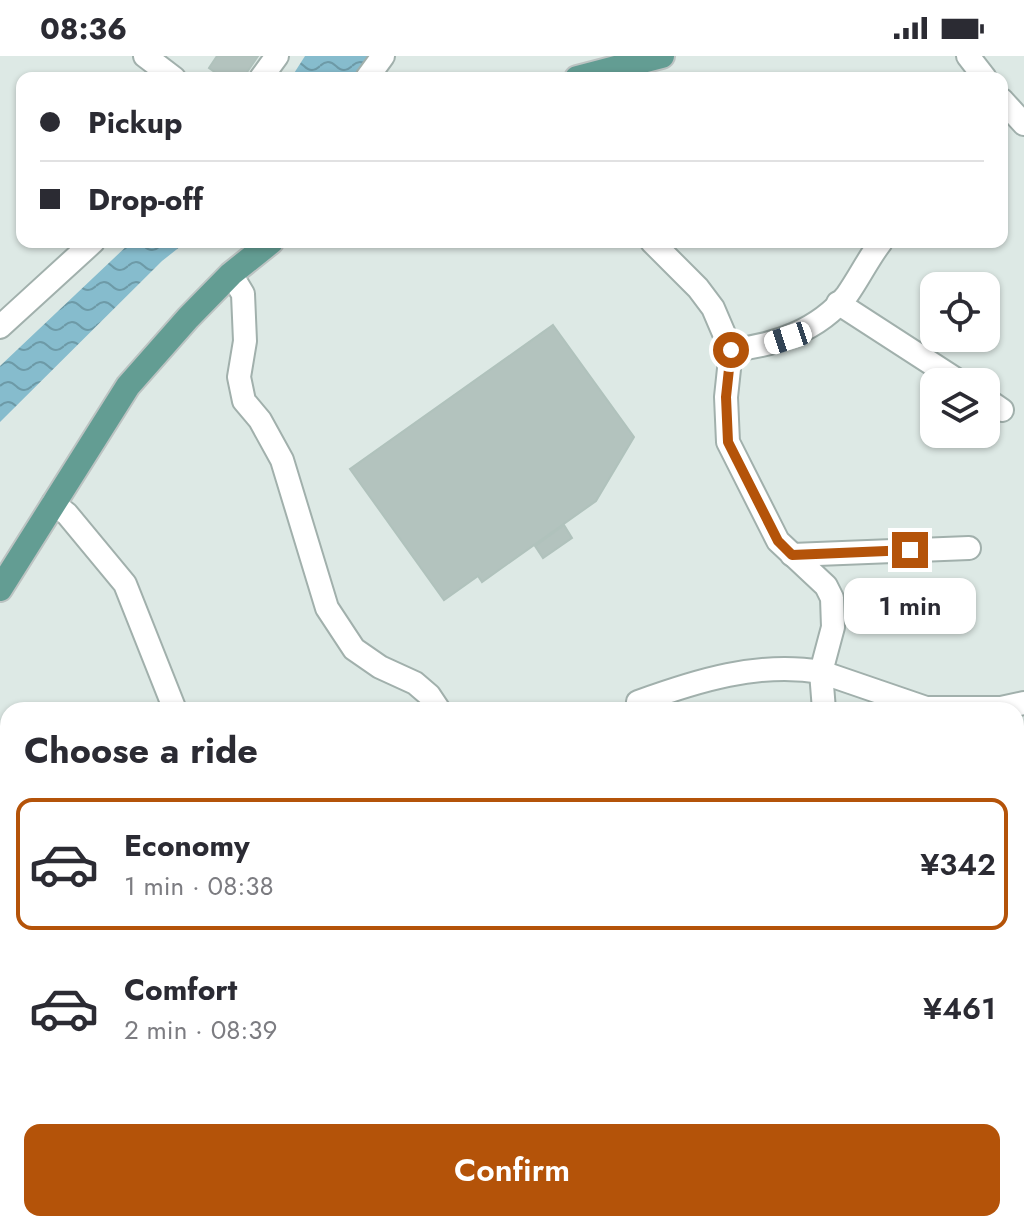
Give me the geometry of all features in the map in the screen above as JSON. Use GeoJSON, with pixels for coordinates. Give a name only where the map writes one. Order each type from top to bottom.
{"type":"FeatureCollection","features":[{"type":"Feature","properties":{"kind":"main road"},"geometry":{"type":"LineString","coordinates":[[600,72],[662,56]]}},
{"type":"Feature","properties":{"kind":"main road"},"geometry":{"type":"LineString","coordinates":[[2,583],[128,386],[231,274],[264,248]]}},
{"type":"Feature","properties":{"kind":"street"},"geometry":{"type":"LineString","coordinates":[[145,56],[166,72]]}},
{"type":"Feature","properties":{"kind":"street"},"geometry":{"type":"LineString","coordinates":[[968,56],[980,72]]}},
{"type":"Feature","properties":{"kind":"street"},"geometry":{"type":"LineString","coordinates":[[0,327],[86,248]]}},
{"type":"Feature","properties":{"kind":"street"},"geometry":{"type":"LineString","coordinates":[[658,248],[698,288],[713,308],[731,350],[726,397],[728,442],[778,541],[826,586],[832,598],[833,627],[821,672],[823,702]]}},
{"type":"Feature","properties":{"kind":"street"},"geometry":{"type":"LineString","coordinates":[[731,350],[759,347],[788,338],[825,315],[846,295],[877,248]]}},
{"type":"Feature","properties":{"kind":"street"},"geometry":{"type":"LineString","coordinates":[[231,274],[243,294],[245,341],[239,377],[244,401],[260,420],[282,460],[327,608],[354,649],[380,667],[415,683],[434,702]]}},
{"type":"Feature","properties":{"kind":"street"},"geometry":{"type":"LineString","coordinates":[[838,303],[938,368]]}},
{"type":"Feature","properties":{"kind":"street"},"geometry":{"type":"LineString","coordinates":[[53,503],[67,514],[125,584],[172,702]]}},
{"type":"Feature","properties":{"kind":"street"},"geometry":{"type":"LineString","coordinates":[[792,555],[969,548]]}},
{"type":"Feature","properties":{"kind":"street"},"geometry":{"type":"LineString","coordinates":[[638,702],[695,681],[746,672],[803,669],[821,672],[908,702]]}},
{"type":"Feature","properties":{"kind":"water"},"geometry":{"type":"Polygon","coordinates":[[[305,56],[370,56],[356,72],[295,72],[305,56]]]}},
{"type":"Feature","properties":{"kind":"water"},"geometry":{"type":"Polygon","coordinates":[[[125,248],[178,248],[0,422],[0,366],[125,248]]]}},
{"type":"Feature","properties":{"kind":"building"},"geometry":{"type":"Polygon","coordinates":[[[217,56],[258,56],[247,72],[215,72],[209,68],[217,56]]]}},
{"type":"Feature","properties":{"kind":"building"},"geometry":{"type":"Polygon","coordinates":[[[553,325],[634,437],[596,501],[482,582],[478,576],[444,600],[350,469],[553,325]]]}},
{"type":"Feature","properties":{"kind":"building"},"geometry":{"type":"Polygon","coordinates":[[[564,525],[572,538],[543,558],[535,546],[564,525]]]}},
{"type":"Feature","properties":{"kind":"route"},"geometry":{"type":"LineString","coordinates":[[731,350],[726,397],[728,442],[778,541],[792,555],[910,550]]}}]}
